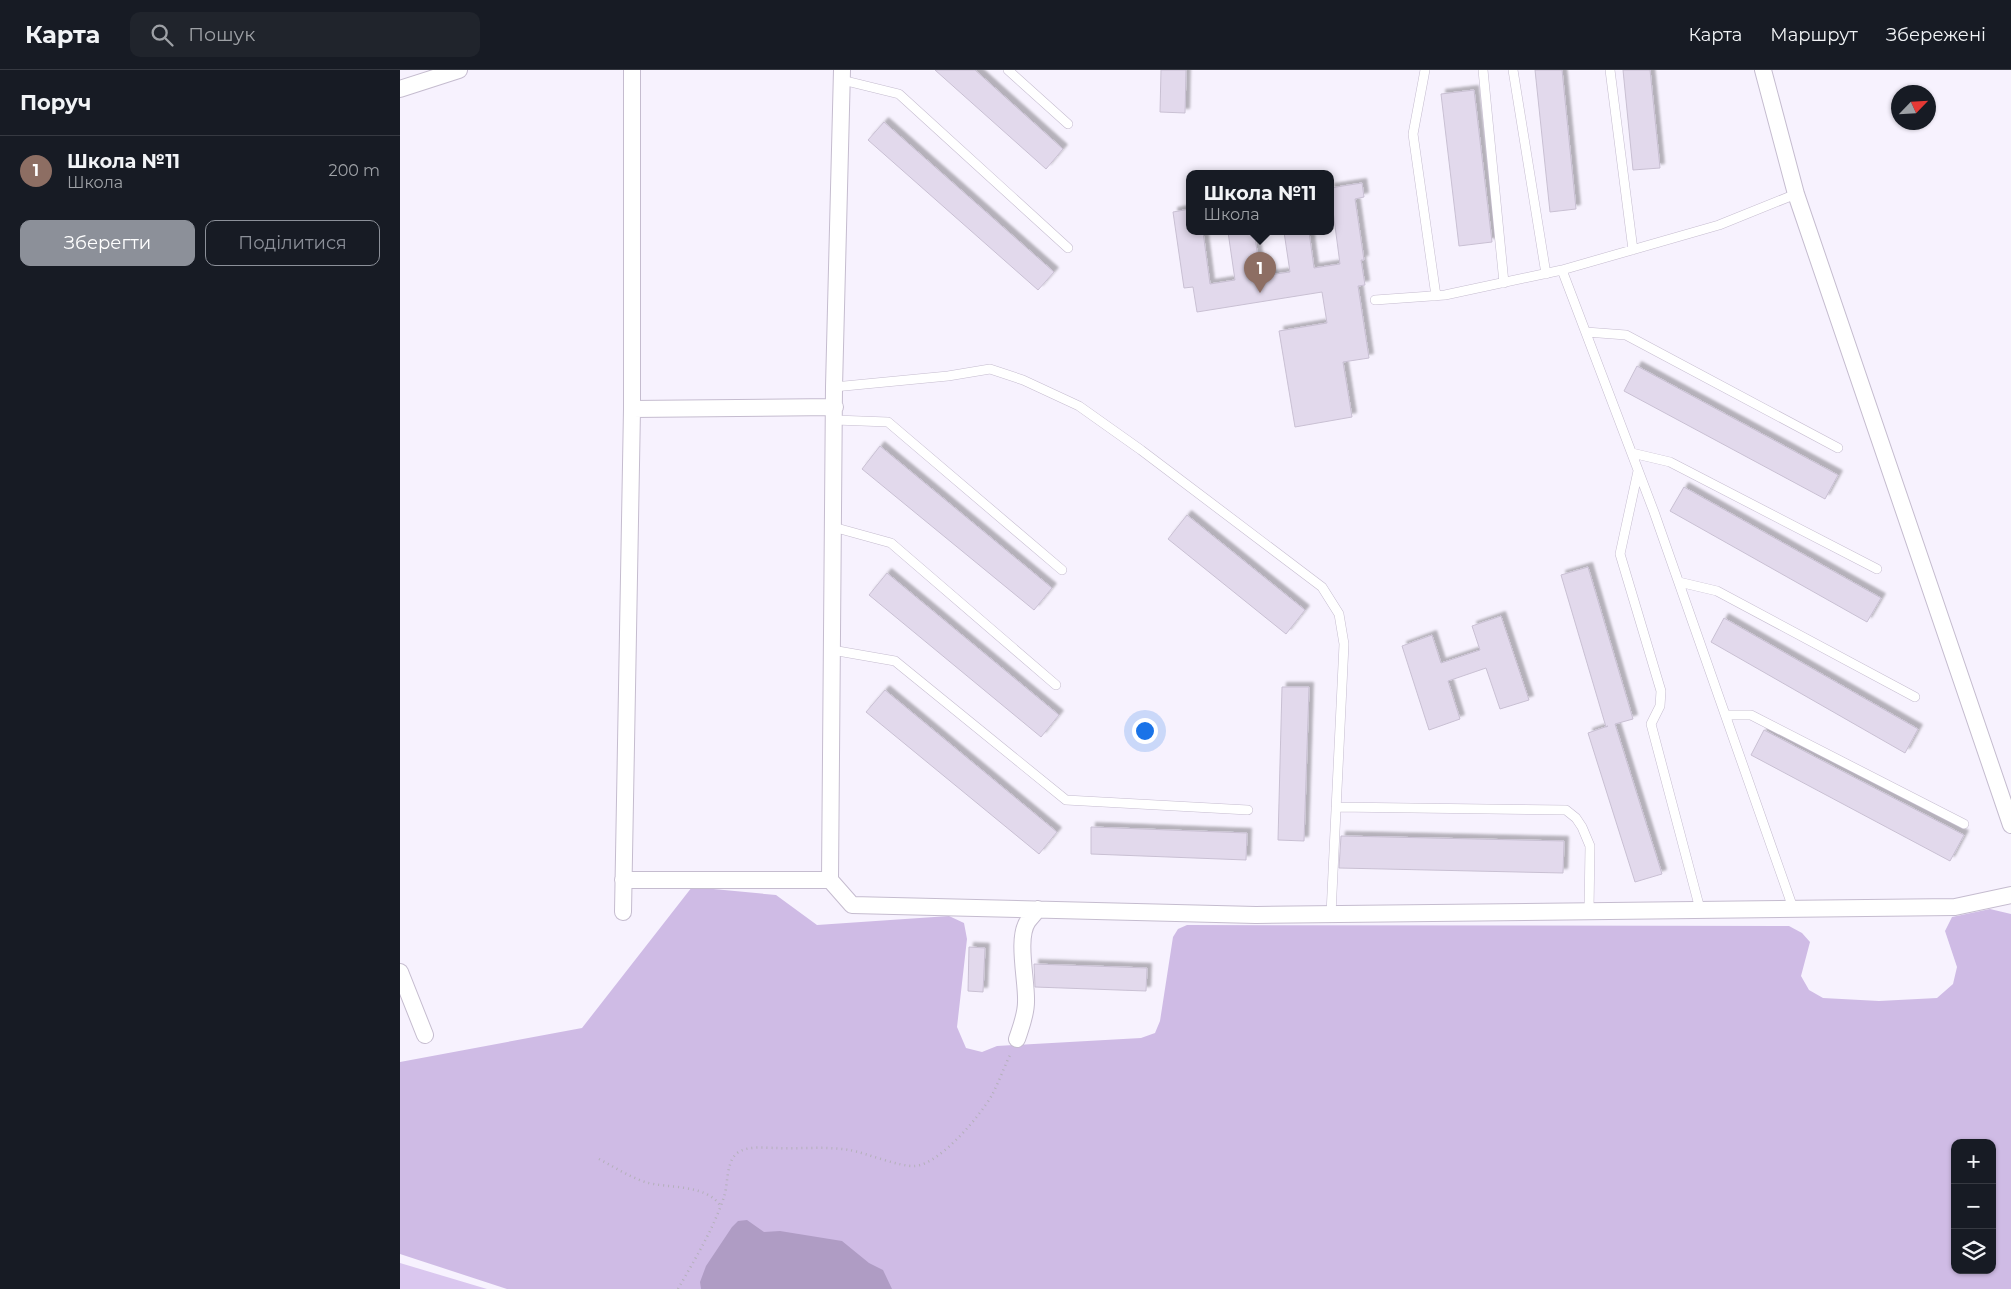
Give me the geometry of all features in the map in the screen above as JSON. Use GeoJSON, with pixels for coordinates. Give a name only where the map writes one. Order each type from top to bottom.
{"type":"FeatureCollection","features":[{"type":"Feature","properties":{"kind":"street"},"geometry":{"type":"LineString","coordinates":[[400,89],[460,70]]}},
{"type":"Feature","properties":{"kind":"street"},"geometry":{"type":"LineString","coordinates":[[624,912],[623,880],[632,409],[632,70]]}},
{"type":"Feature","properties":{"kind":"street"},"geometry":{"type":"LineString","coordinates":[[1763,70],[1796,194],[2011,825]]}},
{"type":"Feature","properties":{"kind":"street"},"geometry":{"type":"LineString","coordinates":[[842,75],[834,387],[830,880],[852,905],[1256,915],[1955,907],[2011,895]]}},
{"type":"Feature","properties":{"kind":"street"},"geometry":{"type":"LineString","coordinates":[[632,409],[835,413]]}},
{"type":"Feature","properties":{"kind":"street"},"geometry":{"type":"LineString","coordinates":[[623,880],[830,880]]}},
{"type":"Feature","properties":{"kind":"street"},"geometry":{"type":"LineString","coordinates":[[1017,1039],[1024,1017],[1026,1000],[1023,963],[1024,931],[1027,922],[1038,910]]}},
{"type":"Feature","properties":{"kind":"street"},"geometry":{"type":"LineString","coordinates":[[400,972],[425,1035]]}},
{"type":"Feature","properties":{"kind":"lane"},"geometry":{"type":"LineString","coordinates":[[1008,70],[1068,124]]}},
{"type":"Feature","properties":{"kind":"lane"},"geometry":{"type":"LineString","coordinates":[[1425,70],[1413,134],[1436,296]]}},
{"type":"Feature","properties":{"kind":"lane"},"geometry":{"type":"LineString","coordinates":[[1483,70],[1504,283]]}},
{"type":"Feature","properties":{"kind":"lane"},"geometry":{"type":"LineString","coordinates":[[1513,70],[1546,274]]}},
{"type":"Feature","properties":{"kind":"lane"},"geometry":{"type":"LineString","coordinates":[[1610,70],[1633,250]]}},
{"type":"Feature","properties":{"kind":"lane"},"geometry":{"type":"LineString","coordinates":[[842,75],[899,94],[1068,248]]}},
{"type":"Feature","properties":{"kind":"lane"},"geometry":{"type":"LineString","coordinates":[[1375,300],[1436,296],[1562,270],[1719,225],[1796,194]]}},
{"type":"Feature","properties":{"kind":"lane"},"geometry":{"type":"LineString","coordinates":[[1562,270],[1679,582],[1794,908]]}},
{"type":"Feature","properties":{"kind":"lane"},"geometry":{"type":"LineString","coordinates":[[1586,332],[1626,335],[1838,448]]}},
{"type":"Feature","properties":{"kind":"lane"},"geometry":{"type":"LineString","coordinates":[[834,387],[948,376],[990,369],[1023,380],[1079,406],[1141,450],[1322,587],[1339,614],[1344,644],[1331,914]]}},
{"type":"Feature","properties":{"kind":"lane"},"geometry":{"type":"LineString","coordinates":[[835,413],[888,422],[1062,570]]}},
{"type":"Feature","properties":{"kind":"lane"},"geometry":{"type":"LineString","coordinates":[[1632,453],[1670,462],[1877,569]]}},
{"type":"Feature","properties":{"kind":"lane"},"geometry":{"type":"LineString","coordinates":[[1638,470],[1620,554],[1661,691],[1660,706],[1651,724],[1700,909]]}},
{"type":"Feature","properties":{"kind":"lane"},"geometry":{"type":"LineString","coordinates":[[833,527],[891,543],[1056,685]]}},
{"type":"Feature","properties":{"kind":"lane"},"geometry":{"type":"LineString","coordinates":[[1679,582],[1716,591],[1915,697]]}},
{"type":"Feature","properties":{"kind":"lane"},"geometry":{"type":"LineString","coordinates":[[832,650],[895,661],[1066,800],[1248,810]]}},
{"type":"Feature","properties":{"kind":"lane"},"geometry":{"type":"LineString","coordinates":[[1726,714],[1751,715],[1964,824]]}},
{"type":"Feature","properties":{"kind":"lane"},"geometry":{"type":"LineString","coordinates":[[1336,808],[1566,810],[1576,818],[1590,846],[1589,910]]}},
{"type":"Feature","properties":{"kind":"path"},"geometry":{"type":"LineString","coordinates":[[678,1289],[702,1248],[721,1207],[732,1160],[737,1153],[751,1148],[824,1147],[847,1149],[916,1166],[933,1159],[948,1148],[966,1130],[991,1096],[1017,1039]]}},
{"type":"Feature","properties":{"kind":"path"},"geometry":{"type":"LineString","coordinates":[[599,1159],[646,1182],[699,1192],[718,1202],[721,1207]]}},
{"type":"Feature","properties":{"kind":"shaded area"},"geometry":{"type":"Polygon","coordinates":[[[692,887],[776,895],[817,925],[949,916],[964,923],[967,939],[957,1027],[966,1048],[982,1052],[997,1046],[1141,1038],[1155,1033],[1160,1021],[1173,937],[1178,929],[1187,925],[1789,926],[1802,933],[1810,942],[1801,976],[1809,990],[1823,998],[1879,1001],[1937,998],[1953,984],[1957,967],[1945,931],[1952,917],[1990,909],[2011,914],[2011,1289],[507,1289],[400,1254],[400,1062],[582,1028],[692,887]]]}},
{"type":"Feature","properties":{"kind":"shaded area"},"geometry":{"type":"Polygon","coordinates":[[[747,1220],[764,1232],[780,1231],[842,1241],[869,1263],[883,1270],[892,1289],[701,1289],[700,1282],[706,1266],[732,1227],[738,1221],[747,1220]]]}},
{"type":"Feature","properties":{"kind":"shaded area"},"geometry":{"type":"Polygon","coordinates":[[[400,1263],[487,1289],[400,1289],[400,1263]]]}},
{"type":"Feature","properties":{"kind":"building"},"geometry":{"type":"Polygon","coordinates":[[[935,70],[975,70],[1063,149],[1046,169],[935,70]]]}},
{"type":"Feature","properties":{"kind":"building"},"geometry":{"type":"Polygon","coordinates":[[[1161,70],[1186,70],[1185,113],[1160,112],[1161,70]]]}},
{"type":"Feature","properties":{"kind":"building"},"geometry":{"type":"Polygon","coordinates":[[[1535,70],[1562,70],[1576,209],[1550,212],[1535,70]]]}},
{"type":"Feature","properties":{"kind":"building"},"geometry":{"type":"Polygon","coordinates":[[[1623,70],[1650,70],[1660,168],[1633,170],[1623,70]]]}},
{"type":"Feature","properties":{"kind":"building"},"geometry":{"type":"Polygon","coordinates":[[[1474,90],[1492,242],[1459,246],[1441,94],[1474,90]]]}},
{"type":"Feature","properties":{"kind":"building"},"geometry":{"type":"Polygon","coordinates":[[[884,122],[1054,272],[1038,290],[868,140],[884,122]]]}},
{"type":"Feature","properties":{"kind":"building"},"geometry":{"type":"Polygon","coordinates":[[[1362,183],[1364,197],[1355,199],[1364,260],[1361,260],[1365,285],[1358,286],[1369,358],[1343,362],[1352,417],[1295,427],[1279,331],[1327,323],[1322,292],[1197,312],[1193,287],[1184,288],[1173,212],[1186,210],[1186,235],[1203,235],[1210,284],[1235,280],[1228,235],[1254,235],[1261,276],[1290,272],[1284,235],[1309,235],[1314,268],[1340,264],[1334,218],[1334,187],[1362,183]]]}},
{"type":"Feature","properties":{"kind":"building"},"geometry":{"type":"Polygon","coordinates":[[[1637,366],[1838,475],[1825,499],[1624,391],[1637,366]]]}},
{"type":"Feature","properties":{"kind":"building"},"geometry":{"type":"Polygon","coordinates":[[[880,446],[1052,588],[1034,610],[862,469],[880,446]]]}},
{"type":"Feature","properties":{"kind":"building"},"geometry":{"type":"Polygon","coordinates":[[[1684,487],[1881,598],[1867,622],[1670,511],[1684,487]]]}},
{"type":"Feature","properties":{"kind":"building"},"geometry":{"type":"Polygon","coordinates":[[[1187,515],[1305,610],[1286,634],[1168,539],[1187,515]]]}},
{"type":"Feature","properties":{"kind":"building"},"geometry":{"type":"Polygon","coordinates":[[[1588,567],[1633,719],[1615,724],[1662,874],[1635,882],[1588,733],[1606,727],[1561,575],[1588,567]]]}},
{"type":"Feature","properties":{"kind":"building"},"geometry":{"type":"Polygon","coordinates":[[[887,573],[1059,715],[1041,737],[869,595],[887,573]]]}},
{"type":"Feature","properties":{"kind":"building"},"geometry":{"type":"Polygon","coordinates":[[[1501,616],[1529,700],[1500,709],[1486,668],[1448,681],[1460,719],[1429,730],[1402,646],[1432,635],[1441,663],[1480,650],[1472,626],[1501,616]]]}},
{"type":"Feature","properties":{"kind":"building"},"geometry":{"type":"Polygon","coordinates":[[[1724,618],[1918,729],[1905,753],[1711,642],[1724,618]]]}},
{"type":"Feature","properties":{"kind":"building"},"geometry":{"type":"Polygon","coordinates":[[[1282,687],[1309,687],[1304,841],[1278,840],[1282,687]]]}},
{"type":"Feature","properties":{"kind":"building"},"geometry":{"type":"Polygon","coordinates":[[[885,690],[1057,832],[1039,854],[866,712],[885,690]]]}},
{"type":"Feature","properties":{"kind":"building"},"geometry":{"type":"Polygon","coordinates":[[[1764,730],[1964,835],[1950,861],[1751,755],[1764,730]]]}},
{"type":"Feature","properties":{"kind":"building"},"geometry":{"type":"Polygon","coordinates":[[[1091,827],[1247,833],[1246,860],[1091,854],[1091,827]]]}},
{"type":"Feature","properties":{"kind":"building"},"geometry":{"type":"Polygon","coordinates":[[[1341,836],[1564,841],[1563,873],[1339,868],[1341,836]]]}},
{"type":"Feature","properties":{"kind":"building"},"geometry":{"type":"Polygon","coordinates":[[[969,947],[985,948],[983,992],[968,991],[969,947]]]}},
{"type":"Feature","properties":{"kind":"building"},"geometry":{"type":"Polygon","coordinates":[[[1034,964],[1147,968],[1146,991],[1035,987],[1034,964]]]}},
{"type":"Feature","properties":{"kind":"place","name":"Школа №11"},"geometry":{"type":"Point","coordinates":[1260,293]}}]}
